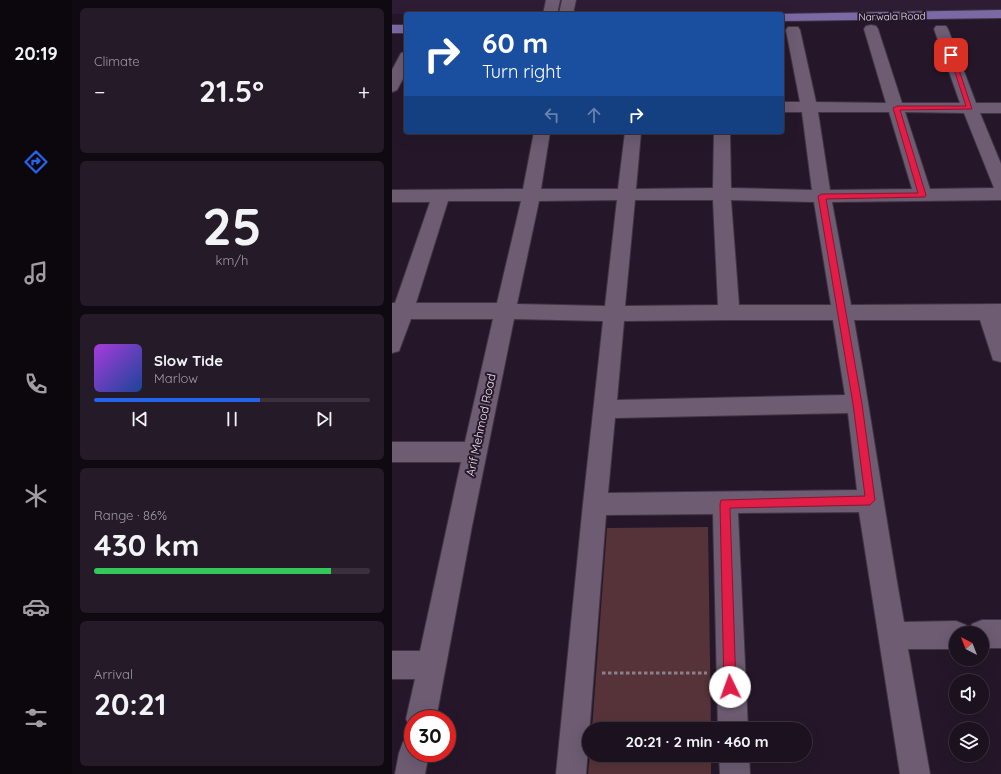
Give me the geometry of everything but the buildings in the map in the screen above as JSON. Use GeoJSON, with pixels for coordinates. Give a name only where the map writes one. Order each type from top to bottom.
{"type":"FeatureCollection","features":[{"type":"Feature","properties":{"kind":"main road","name":"Narwala Road"},"geometry":{"type":"LineString","coordinates":[[786,26],[1001,14]]}},
{"type":"Feature","properties":{"kind":"main road"},"geometry":{"type":"LineString","coordinates":[[392,18],[404,18]]}},
{"type":"Feature","properties":{"kind":"main road","name":"Narwala Road"},"geometry":{"type":"LineString","coordinates":[[786,26],[894,29]]}},
{"type":"Feature","properties":{"kind":"main road"},"geometry":{"type":"LineString","coordinates":[[392,30],[404,29]]}},
{"type":"Feature","properties":{"kind":"street"},"geometry":{"type":"LineString","coordinates":[[550,12],[553,0]]}},
{"type":"Feature","properties":{"kind":"street"},"geometry":{"type":"LineString","coordinates":[[566,12],[569,0]]}},
{"type":"Feature","properties":{"kind":"street"},"geometry":{"type":"LineString","coordinates":[[786,26],[809,107],[822,196],[858,404],[870,500],[915,774]]}},
{"type":"Feature","properties":{"kind":"street"},"geometry":{"type":"LineString","coordinates":[[871,29],[923,195]]}},
{"type":"Feature","properties":{"kind":"street"},"geometry":{"type":"LineString","coordinates":[[941,29],[1001,186]]}},
{"type":"Feature","properties":{"kind":"street"},"geometry":{"type":"LineString","coordinates":[[392,87],[404,60]]}},
{"type":"Feature","properties":{"kind":"street"},"geometry":{"type":"LineString","coordinates":[[784,107],[1001,108]]}},
{"type":"Feature","properties":{"kind":"street","name":"Arif Mehmod Road"},"geometry":{"type":"LineString","coordinates":[[423,710],[504,311],[532,194],[537,153],[542,134]]}},
{"type":"Feature","properties":{"kind":"street"},"geometry":{"type":"LineString","coordinates":[[571,774],[595,504],[633,134]]}},
{"type":"Feature","properties":{"kind":"street"},"geometry":{"type":"LineString","coordinates":[[722,134],[722,194],[729,312]]}},
{"type":"Feature","properties":{"kind":"street"},"geometry":{"type":"LineString","coordinates":[[392,196],[532,194],[722,194],[822,196],[1001,194]]}},
{"type":"Feature","properties":{"kind":"street"},"geometry":{"type":"LineString","coordinates":[[392,345],[398,311],[441,195]]}},
{"type":"Feature","properties":{"kind":"street"},"geometry":{"type":"LineString","coordinates":[[398,311],[504,311],[614,314],[729,312],[995,312],[1001,354]]}},
{"type":"Feature","properties":{"kind":"street"},"geometry":{"type":"LineString","coordinates":[[605,409],[858,404]]}},
{"type":"Feature","properties":{"kind":"street"},"geometry":{"type":"LineString","coordinates":[[392,452],[475,452]]}},
{"type":"Feature","properties":{"kind":"street"},"geometry":{"type":"LineString","coordinates":[[595,504],[725,504],[870,500]]}},
{"type":"Feature","properties":{"kind":"street"},"geometry":{"type":"LineString","coordinates":[[725,504],[733,722]]}},
{"type":"Feature","properties":{"kind":"street"},"geometry":{"type":"LineString","coordinates":[[892,636],[949,634]]}},
{"type":"Feature","properties":{"kind":"street"},"geometry":{"type":"LineString","coordinates":[[989,634],[1001,634]]}},
{"type":"Feature","properties":{"kind":"street"},"geometry":{"type":"LineString","coordinates":[[392,665],[431,665]]}},
{"type":"Feature","properties":{"kind":"street"},"geometry":{"type":"LineString","coordinates":[[410,774],[412,762]]}},
{"type":"Feature","properties":{"kind":"street"},"geometry":{"type":"LineString","coordinates":[[735,762],[736,774]]}},
{"type":"Feature","properties":{"kind":"path"},"geometry":{"type":"LineString","coordinates":[[580,673],[730,673]]}},
{"type":"Feature","properties":{"kind":"shaded area"},"geometry":{"type":"Polygon","coordinates":[[[392,0],[1001,0],[1001,12],[404,12],[404,14],[392,14],[392,0]]]}},
{"type":"Feature","properties":{"kind":"shaded area"},"geometry":{"type":"Polygon","coordinates":[[[708,527],[711,722],[593,722],[607,528],[708,527]]]}},
{"type":"Feature","properties":{"kind":"shaded area"},"geometry":{"type":"Polygon","coordinates":[[[589,762],[711,762],[711,774],[588,774],[589,762]]]}},
{"type":"Feature","properties":{"kind":"route"},"geometry":{"type":"LineString","coordinates":[[730,687],[725,504],[870,500],[858,404],[822,196],[923,195],[897,108],[970,108],[951,55]]}}]}
